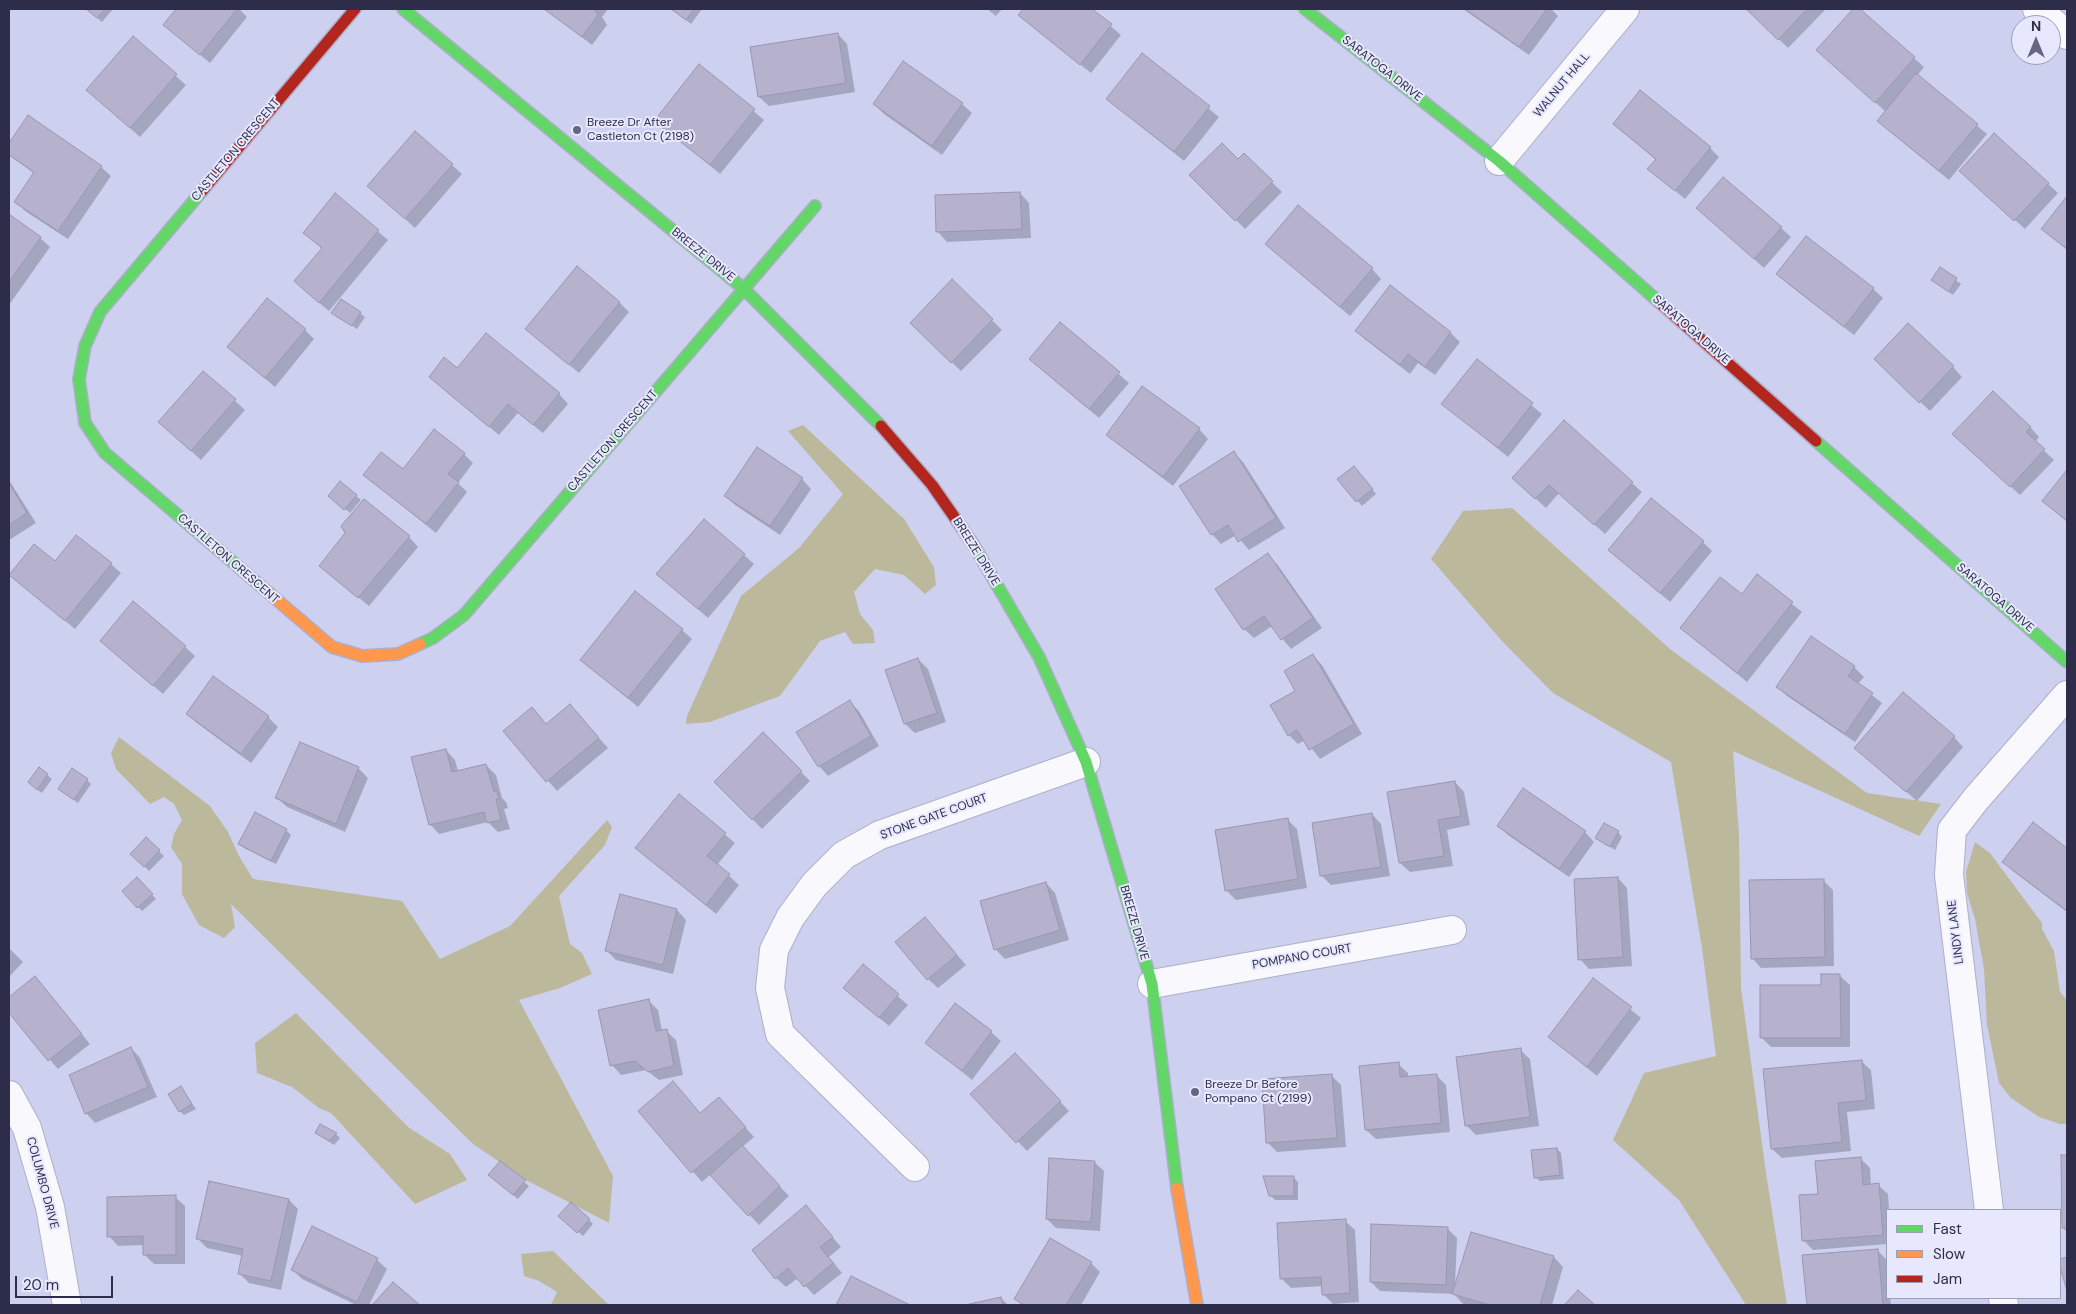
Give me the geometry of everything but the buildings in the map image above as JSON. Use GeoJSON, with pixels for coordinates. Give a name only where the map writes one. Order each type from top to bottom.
{"type":"FeatureCollection","features":[{"type":"Feature","properties":{"kind":"street","name":"CASTLETON CRESCENT"},"geometry":{"type":"LineString","coordinates":[[355,9],[100,312],[85,346],[79,379],[85,423],[105,453],[332,647],[362,656],[398,654],[433,638],[464,614],[815,206]]}},
{"type":"Feature","properties":{"kind":"street","name":"BREEZE DRIVE"},"geometry":{"type":"LineString","coordinates":[[403,9],[744,289],[872,415],[932,485],[978,552],[1039,658],[1086,762],[1152,984],[1178,1197],[1197,1305]]}},
{"type":"Feature","properties":{"kind":"street","name":"SARATOGA DRIVE"},"geometry":{"type":"LineString","coordinates":[[1305,9],[1499,161],[2067,662]]}},
{"type":"Feature","properties":{"kind":"street","name":"WALNUT HALL"},"geometry":{"type":"LineString","coordinates":[[1499,161],[1626,9]]}},
{"type":"Feature","properties":{"kind":"street"},"geometry":{"type":"LineString","coordinates":[[2037,9],[2067,35]]}},
{"type":"Feature","properties":{"kind":"street","name":"LINDY LANE"},"geometry":{"type":"LineString","coordinates":[[1989,1209],[1949,875],[1952,830],[1976,799],[2067,695]]}},
{"type":"Feature","properties":{"kind":"street","name":"STONE GATE COURT"},"geometry":{"type":"LineString","coordinates":[[915,1167],[780,1034],[770,988],[774,950],[790,918],[814,885],[844,855],[880,835],[1086,762]]}},
{"type":"Feature","properties":{"kind":"street","name":"POMPANO COURT"},"geometry":{"type":"LineString","coordinates":[[1152,984],[1452,930]]}},
{"type":"Feature","properties":{"kind":"street","name":"COLUMBO DRIVE"},"geometry":{"type":"LineString","coordinates":[[9,1095],[28,1128],[50,1207],[67,1305]]}},
{"type":"Feature","properties":{"kind":"shaded area"},"geometry":{"type":"Polygon","coordinates":[[[803,425],[904,519],[934,567],[936,585],[925,594],[904,575],[875,569],[854,592],[860,614],[873,630],[875,643],[853,644],[845,632],[820,641],[780,696],[710,722],[686,724],[687,716],[741,596],[799,548],[843,494],[788,431],[803,425]]]}},
{"type":"Feature","properties":{"kind":"shaded area"},"geometry":{"type":"Polygon","coordinates":[[[1512,508],[1670,649],[1867,793],[1941,804],[1919,836],[1733,751],[1739,835],[1741,988],[1766,1173],[1787,1305],[1746,1305],[1679,1200],[1613,1140],[1644,1073],[1716,1056],[1702,948],[1671,762],[1553,693],[1502,641],[1431,559],[1463,511],[1512,508]]]}},
{"type":"Feature","properties":{"kind":"shaded area"},"geometry":{"type":"Polygon","coordinates":[[[119,737],[210,806],[228,832],[239,856],[253,879],[402,901],[440,959],[510,926],[607,820],[612,827],[605,845],[559,896],[570,944],[582,953],[592,974],[560,988],[519,1000],[613,1176],[609,1223],[526,1180],[473,1144],[231,904],[235,927],[224,938],[199,925],[182,894],[182,864],[171,847],[174,834],[182,820],[174,804],[164,797],[150,804],[116,769],[111,753],[119,737]]]}},
{"type":"Feature","properties":{"kind":"shaded area"},"geometry":{"type":"Polygon","coordinates":[[[1975,842],[1990,853],[2042,923],[2042,929],[2054,951],[2060,992],[2067,1000],[2067,1124],[2060,1124],[2039,1117],[2011,1098],[1999,1083],[1987,1025],[1984,969],[1975,919],[1967,893],[1966,872],[1975,842]]]}},
{"type":"Feature","properties":{"kind":"shaded area"},"geometry":{"type":"Polygon","coordinates":[[[296,1013],[408,1127],[450,1154],[467,1180],[415,1204],[331,1113],[319,1108],[292,1087],[257,1073],[255,1043],[296,1013]]]}},
{"type":"Feature","properties":{"kind":"shaded area"},"geometry":{"type":"Polygon","coordinates":[[[553,1251],[609,1305],[551,1305],[557,1292],[539,1281],[524,1276],[521,1254],[553,1251]]]}},
{"type":"Feature","properties":{"kind":"traffic: fast"},"geometry":{"type":"LineString","coordinates":[[403,9],[744,289],[881,426]]}},
{"type":"Feature","properties":{"kind":"traffic: fast"},"geometry":{"type":"LineString","coordinates":[[1305,9],[1499,161],[1659,302]]}},
{"type":"Feature","properties":{"kind":"traffic: fast"},"geometry":{"type":"LineString","coordinates":[[202,191],[100,312],[85,346],[79,379],[85,423],[105,453],[270,594]]}},
{"type":"Feature","properties":{"kind":"traffic: fast"},"geometry":{"type":"LineString","coordinates":[[420,644],[433,638],[464,615],[815,206]]}},
{"type":"Feature","properties":{"kind":"traffic: fast"},"geometry":{"type":"LineString","coordinates":[[1816,441],[2067,662]]}},
{"type":"Feature","properties":{"kind":"traffic: fast"},"geometry":{"type":"LineString","coordinates":[[973,544],[1039,657],[1086,762],[1152,984],[1177,1188]]}},
{"type":"Feature","properties":{"kind":"traffic: slow"},"geometry":{"type":"LineString","coordinates":[[270,594],[332,647],[362,656],[398,654],[420,644]]}},
{"type":"Feature","properties":{"kind":"traffic: slow"},"geometry":{"type":"LineString","coordinates":[[1177,1188],[1197,1305]]}},
{"type":"Feature","properties":{"kind":"traffic: jam"},"geometry":{"type":"LineString","coordinates":[[202,191],[355,9]]}},
{"type":"Feature","properties":{"kind":"traffic: jam"},"geometry":{"type":"LineString","coordinates":[[1659,302],[1816,441]]}},
{"type":"Feature","properties":{"kind":"traffic: jam"},"geometry":{"type":"LineString","coordinates":[[881,426],[932,485],[973,544]]}},
{"type":"Feature","properties":{"kind":"place","name":"Breeze Dr After Castleton Ct (2198)"},"geometry":{"type":"Point","coordinates":[577,130]}},
{"type":"Feature","properties":{"kind":"place","name":"Breeze Dr Before Pompano Ct (2199)"},"geometry":{"type":"Point","coordinates":[1195,1092]}}]}
